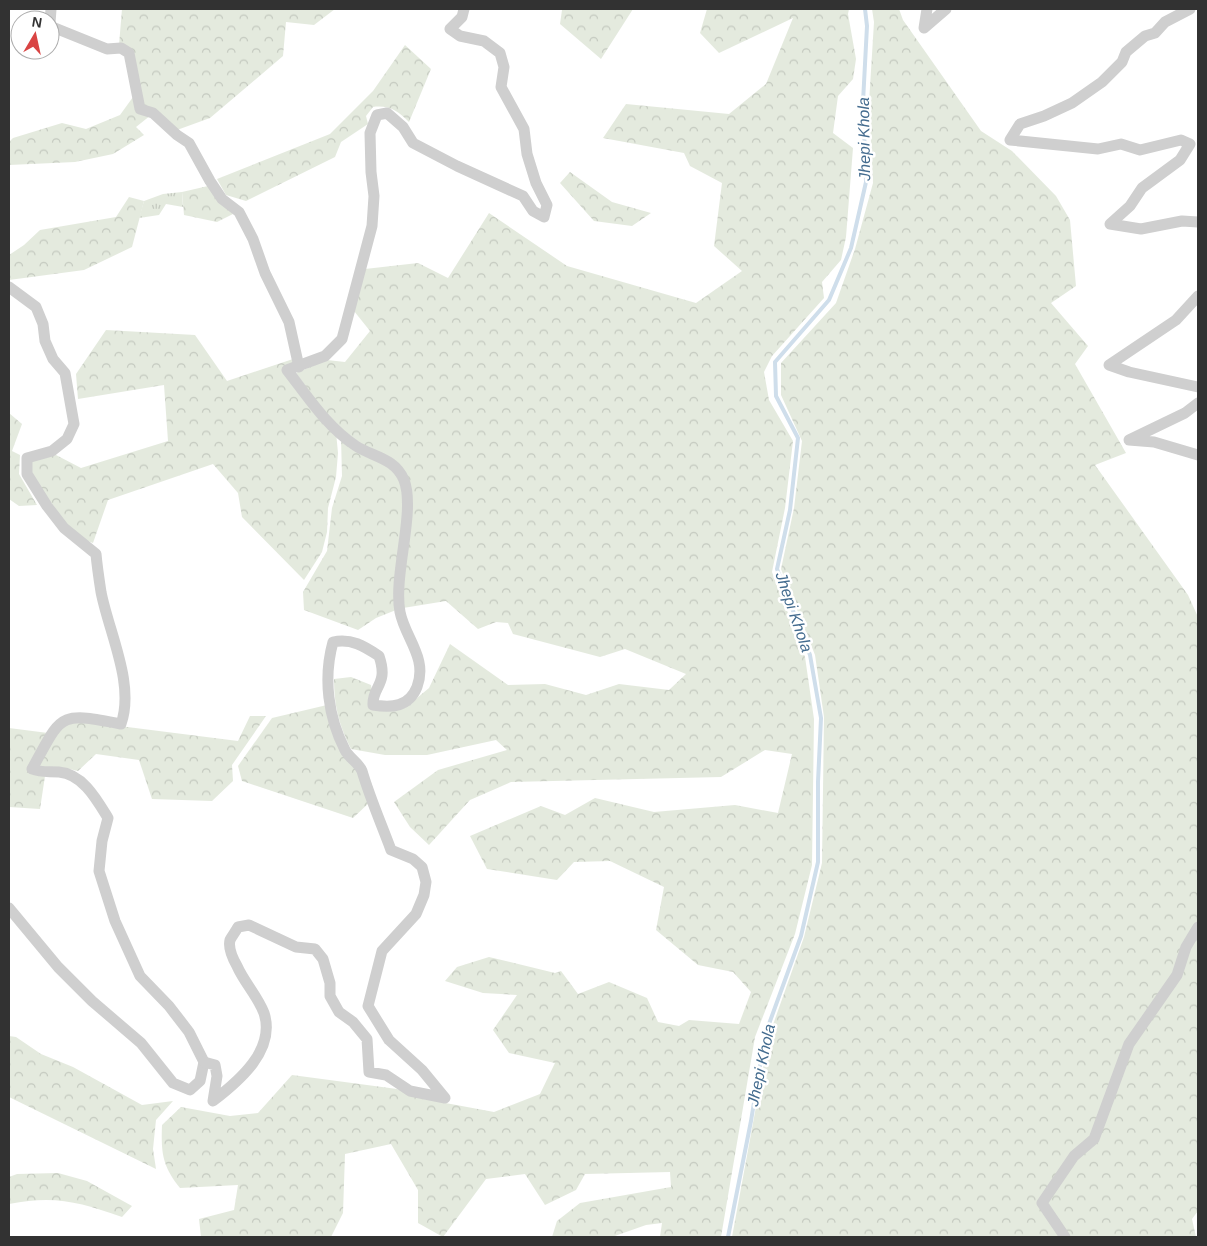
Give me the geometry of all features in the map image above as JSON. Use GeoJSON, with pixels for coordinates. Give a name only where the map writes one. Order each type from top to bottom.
{"type":"FeatureCollection","features":[{"type":"Feature","properties":{"kind":"street"},"geometry":{"type":"LineString","coordinates":[[204,1062],[215,1065],[217,1076],[213,1101],[233,1086],[248,1068],[261,1050],[267,1032],[263,1012],[232,958],[230,941],[238,927],[249,925],[296,947],[315,949],[323,959],[330,983],[330,996],[339,1012],[353,1022],[367,1038],[368,1072],[386,1075],[410,1091],[445,1098],[422,1070],[389,1040],[368,1006],[382,951],[416,914],[424,895],[426,882],[422,867],[418,863],[391,850],[373,798],[366,789],[361,769],[347,753],[334,728],[329,688],[330,655],[333,642],[346,639],[369,649],[379,656],[383,676],[379,689],[373,698],[373,705],[388,708],[399,706],[411,697],[417,687],[420,674],[419,658],[400,611],[400,580],[407,500],[404,479],[393,464],[377,454],[357,446],[320,413],[287,370],[325,356],[342,339],[372,226],[374,196],[370,133],[377,115],[387,113],[403,127],[412,142],[457,166],[523,196],[533,211],[544,217],[546,205],[530,164],[524,129],[501,87],[504,67],[500,53],[484,41],[460,36],[450,28],[462,17],[464,9]]}},
{"type":"Feature","properties":{"kind":"street"},"geometry":{"type":"LineString","coordinates":[[927,9],[924,28],[946,9]]}},
{"type":"Feature","properties":{"kind":"street"},"geometry":{"type":"LineString","coordinates":[[1190,9],[1165,22],[1155,33],[1145,36],[1126,52],[1122,62],[1102,82],[1072,103],[1020,124],[1010,140],[1098,149],[1121,144],[1140,150],[1181,140],[1190,144],[1180,160],[1142,188],[1130,206],[1110,224],[1141,229],[1182,222],[1198,222]]}},
{"type":"Feature","properties":{"kind":"street"},"geometry":{"type":"LineString","coordinates":[[60,29],[107,49],[121,48],[129,53],[140,109],[153,113],[177,136],[189,143],[222,199],[239,212],[254,239],[265,273],[289,322],[299,367]]}},
{"type":"Feature","properties":{"kind":"street"},"geometry":{"type":"LineString","coordinates":[[9,287],[36,307],[43,324],[45,340],[53,359],[65,373],[74,424],[67,439],[52,451],[27,458],[27,474],[64,528],[96,554],[101,592],[125,679],[125,712],[121,724],[93,718],[70,717],[58,723],[32,769],[42,773],[60,772],[78,779],[95,796],[108,818],[102,841],[99,871],[116,921],[140,976],[169,1006],[189,1032],[204,1062],[200,1081],[190,1090],[174,1083],[141,1043],[92,1001],[58,967],[9,908]]}},
{"type":"Feature","properties":{"kind":"street"},"geometry":{"type":"LineString","coordinates":[[1198,296],[1176,320],[1109,365],[1129,372],[1198,386]]}},
{"type":"Feature","properties":{"kind":"street"},"geometry":{"type":"LineString","coordinates":[[1198,403],[1185,413],[1129,440],[1154,442],[1198,455]]}},
{"type":"Feature","properties":{"kind":"street"},"geometry":{"type":"LineString","coordinates":[[1065,1237],[1042,1203],[1074,1156],[1094,1139],[1129,1044],[1177,975],[1186,947],[1198,926]]}},
{"type":"Feature","properties":{"kind":"green space"},"geometry":{"type":"Polygon","coordinates":[[[122,9],[335,9],[314,25],[286,22],[283,56],[210,118],[177,130],[140,107],[134,66],[119,45],[122,9]]]}},
{"type":"Feature","properties":{"kind":"green space"},"geometry":{"type":"Polygon","coordinates":[[[559,9],[633,9],[601,59],[560,24],[562,10],[559,9]]]}},
{"type":"Feature","properties":{"kind":"green space"},"geometry":{"type":"Polygon","coordinates":[[[707,9],[849,9],[848,14],[856,59],[853,79],[838,96],[833,133],[853,148],[846,237],[841,260],[822,282],[824,298],[772,356],[764,372],[769,400],[793,441],[785,508],[772,572],[805,657],[814,719],[812,865],[795,934],[755,1037],[721,1237],[660,1237],[662,1223],[646,1225],[612,1237],[552,1237],[557,1221],[580,1203],[671,1187],[670,1172],[585,1174],[576,1190],[545,1205],[525,1174],[486,1179],[443,1237],[418,1223],[418,1190],[391,1144],[345,1154],[343,1213],[331,1237],[201,1237],[199,1219],[234,1210],[238,1185],[180,1188],[174,1180],[169,1173],[164,1158],[162,1125],[181,1107],[230,1116],[258,1113],[292,1075],[397,1089],[424,1099],[494,1112],[540,1094],[555,1063],[509,1053],[493,1030],[517,995],[483,993],[445,981],[457,967],[489,957],[555,973],[561,971],[578,994],[609,982],[647,998],[658,1022],[679,1026],[689,1020],[739,1024],[751,992],[733,972],[698,965],[656,930],[664,887],[610,861],[574,862],[557,880],[487,869],[470,836],[541,806],[565,815],[595,798],[654,812],[735,805],[778,813],[792,754],[765,750],[721,777],[511,782],[470,800],[429,845],[410,827],[394,802],[438,770],[507,750],[496,740],[427,755],[385,755],[351,749],[338,715],[334,679],[351,677],[371,685],[370,707],[405,708],[429,688],[450,644],[508,685],[545,684],[586,695],[619,684],[669,690],[686,674],[625,649],[600,657],[513,634],[508,623],[496,622],[478,629],[446,601],[403,608],[407,477],[341,429],[324,412],[296,373],[327,360],[345,362],[370,331],[354,311],[365,269],[418,263],[448,278],[489,213],[567,266],[696,303],[742,271],[714,246],[722,183],[690,166],[684,153],[603,138],[626,104],[729,114],[766,84],[793,18],[719,53],[700,33],[707,9]]]}},
{"type":"Feature","properties":{"kind":"green space"},"geometry":{"type":"Polygon","coordinates":[[[872,9],[899,9],[903,20],[981,131],[1012,151],[1056,196],[1070,220],[1076,286],[1051,303],[1088,346],[1075,364],[1126,453],[1095,465],[1188,595],[1198,617],[1198,1211],[1192,1219],[1196,1237],[732,1237],[769,1036],[804,937],[822,863],[824,717],[815,655],[781,569],[794,508],[802,441],[781,395],[781,363],[836,303],[855,249],[873,183],[869,103],[874,22],[872,9]]]}},
{"type":"Feature","properties":{"kind":"green space"},"geometry":{"type":"Polygon","coordinates":[[[405,45],[431,69],[409,122],[393,110],[384,107],[373,107],[366,116],[368,124],[341,142],[335,157],[246,201],[226,195],[217,179],[330,134],[373,91],[405,45]]]}},
{"type":"Feature","properties":{"kind":"green space"},"geometry":{"type":"Polygon","coordinates":[[[133,97],[151,115],[136,127],[144,135],[113,154],[75,162],[9,165],[9,142],[13,138],[62,123],[86,129],[120,115],[133,97]]]}},
{"type":"Feature","properties":{"kind":"green space"},"geometry":{"type":"Polygon","coordinates":[[[570,172],[612,202],[651,213],[632,226],[594,221],[560,183],[570,172]]]}},
{"type":"Feature","properties":{"kind":"green space"},"geometry":{"type":"Polygon","coordinates":[[[208,186],[233,214],[217,222],[184,215],[182,192],[208,186]]]}},
{"type":"Feature","properties":{"kind":"green space"},"geometry":{"type":"Polygon","coordinates":[[[182,192],[183,207],[166,204],[159,215],[139,218],[144,201],[163,194],[182,192]]]}},
{"type":"Feature","properties":{"kind":"green space"},"geometry":{"type":"Polygon","coordinates":[[[129,197],[144,201],[132,247],[84,270],[9,280],[9,255],[24,245],[40,230],[116,217],[129,197]]]}},
{"type":"Feature","properties":{"kind":"green space"},"geometry":{"type":"Polygon","coordinates":[[[106,330],[195,335],[227,381],[293,359],[296,366],[286,370],[336,432],[338,453],[336,477],[328,508],[327,532],[322,552],[304,580],[242,517],[238,493],[213,464],[108,500],[93,543],[85,540],[66,524],[29,472],[30,461],[56,455],[81,468],[168,441],[164,385],[78,399],[76,374],[106,330]]]}},
{"type":"Feature","properties":{"kind":"green space"},"geometry":{"type":"Polygon","coordinates":[[[9,413],[22,424],[12,451],[20,455],[19,474],[37,505],[19,506],[9,499],[9,413]]]}},
{"type":"Feature","properties":{"kind":"green space"},"geometry":{"type":"Polygon","coordinates":[[[341,438],[391,468],[402,482],[404,499],[396,610],[376,618],[358,630],[304,610],[303,592],[327,551],[332,508],[342,476],[341,438]]]}},
{"type":"Feature","properties":{"kind":"green space"},"geometry":{"type":"Polygon","coordinates":[[[327,705],[371,801],[353,818],[242,781],[238,766],[272,718],[327,705]]]}},
{"type":"Feature","properties":{"kind":"green space"},"geometry":{"type":"Polygon","coordinates":[[[250,716],[266,716],[232,765],[233,781],[212,801],[152,799],[139,760],[96,754],[78,771],[60,767],[35,767],[61,726],[72,720],[238,741],[250,716]]]}},
{"type":"Feature","properties":{"kind":"green space"},"geometry":{"type":"Polygon","coordinates":[[[9,728],[48,733],[36,756],[45,776],[40,809],[9,807],[9,728]]]}},
{"type":"Feature","properties":{"kind":"green space"},"geometry":{"type":"Polygon","coordinates":[[[9,1036],[16,1037],[41,1054],[73,1067],[142,1105],[173,1101],[156,1120],[153,1149],[156,1169],[9,1097],[9,1036]]]}},
{"type":"Feature","properties":{"kind":"green space"},"geometry":{"type":"Polygon","coordinates":[[[58,1173],[87,1181],[132,1206],[122,1217],[93,1207],[54,1200],[25,1201],[9,1204],[9,1177],[17,1174],[58,1173]]]}},
{"type":"Feature","properties":{"kind":"waterway","name":"Jhepi Khola"},"geometry":{"type":"LineString","coordinates":[[728,1237],[751,1121],[765,1035],[801,936],[818,862],[818,782],[821,718],[810,655],[777,569],[790,510],[798,438],[776,396],[775,362],[829,300],[851,248],[866,182],[863,102],[867,26],[865,9]]}}]}
